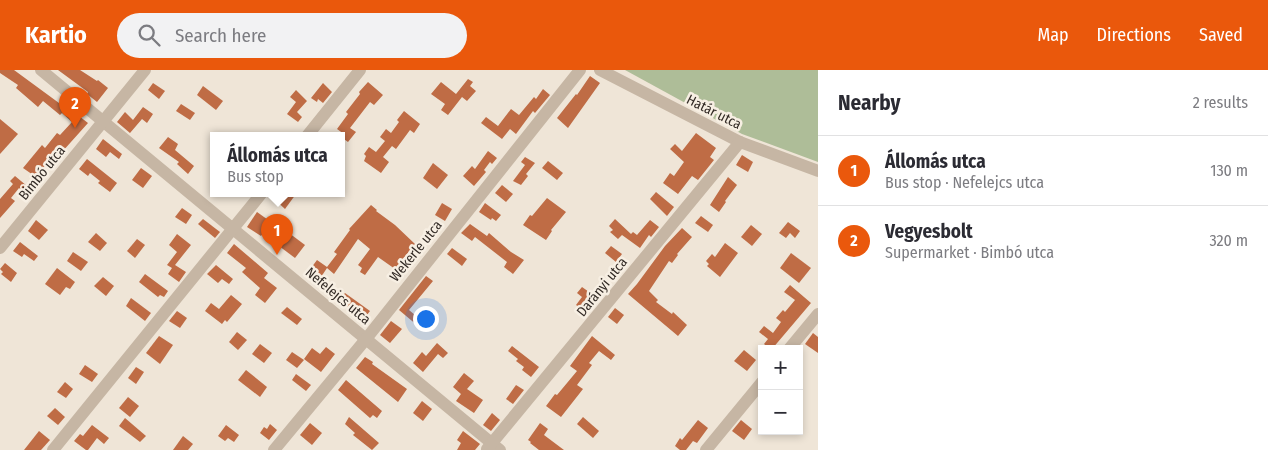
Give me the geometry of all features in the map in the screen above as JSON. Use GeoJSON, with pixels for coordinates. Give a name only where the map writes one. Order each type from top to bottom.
{"type":"FeatureCollection","features":[{"type":"Feature","properties":{"kind":"street","name":"Nefelejcs utca"},"geometry":{"type":"LineString","coordinates":[[41,70],[366,339],[493,448]]}},
{"type":"Feature","properties":{"kind":"street","name":"Bimbó utca"},"geometry":{"type":"LineString","coordinates":[[0,248],[145,70]]}},
{"type":"Feature","properties":{"kind":"street"},"geometry":{"type":"LineString","coordinates":[[310,132],[360,70]]}},
{"type":"Feature","properties":{"kind":"street","name":"Wekerle utca"},"geometry":{"type":"LineString","coordinates":[[274,450],[366,339],[580,70]]}},
{"type":"Feature","properties":{"kind":"street","name":"Határ utca"},"geometry":{"type":"LineString","coordinates":[[600,70],[740,142],[818,172]]}},
{"type":"Feature","properties":{"kind":"street","name":"Darányi utca"},"geometry":{"type":"LineString","coordinates":[[493,448],[740,142]]}},
{"type":"Feature","properties":{"kind":"street"},"geometry":{"type":"LineString","coordinates":[[53,450],[259,197]]}},
{"type":"Feature","properties":{"kind":"street"},"geometry":{"type":"LineString","coordinates":[[792,345],[818,314]]}},
{"type":"Feature","properties":{"kind":"street"},"geometry":{"type":"LineString","coordinates":[[706,450],[758,387]]}},
{"type":"Feature","properties":{"kind":"green space"},"geometry":{"type":"Polygon","coordinates":[[[625,70],[818,70],[818,162],[742,134],[625,70]]]}},
{"type":"Feature","properties":{"kind":"building"},"geometry":{"type":"Polygon","coordinates":[[[0,70],[14,70],[88,123],[62,152],[59,149],[36,177],[23,168],[42,145],[45,148],[57,133],[60,135],[72,122],[43,101],[38,107],[16,88],[18,85],[0,73],[0,70]]]}},
{"type":"Feature","properties":{"kind":"building"},"geometry":{"type":"Polygon","coordinates":[[[58,70],[80,70],[108,88],[97,102],[87,94],[88,92],[58,70]]]}},
{"type":"Feature","properties":{"kind":"building"},"geometry":{"type":"Polygon","coordinates":[[[590,76],[600,83],[568,128],[557,118],[577,95],[590,76]]]}},
{"type":"Feature","properties":{"kind":"building"},"geometry":{"type":"Polygon","coordinates":[[[468,79],[473,82],[470,86],[476,91],[467,101],[462,97],[448,115],[441,110],[445,104],[431,94],[441,82],[456,94],[468,79]]]}},
{"type":"Feature","properties":{"kind":"building"},"geometry":{"type":"Polygon","coordinates":[[[368,82],[383,95],[374,105],[370,102],[350,128],[356,132],[348,142],[345,140],[345,132],[337,129],[348,114],[346,112],[360,94],[359,92],[368,82]]]}},
{"type":"Feature","properties":{"kind":"building"},"geometry":{"type":"Polygon","coordinates":[[[153,83],[165,91],[159,99],[148,90],[153,83]]]}},
{"type":"Feature","properties":{"kind":"building"},"geometry":{"type":"Polygon","coordinates":[[[323,83],[332,92],[323,103],[318,99],[317,102],[311,98],[323,83]]]}},
{"type":"Feature","properties":{"kind":"building"},"geometry":{"type":"Polygon","coordinates":[[[203,86],[223,101],[216,110],[197,95],[203,86]]]}},
{"type":"Feature","properties":{"kind":"building"},"geometry":{"type":"Polygon","coordinates":[[[543,89],[550,95],[535,113],[533,111],[516,134],[510,129],[502,139],[481,123],[486,117],[498,126],[511,109],[519,115],[534,97],[536,99],[543,89]]]}},
{"type":"Feature","properties":{"kind":"building"},"geometry":{"type":"Polygon","coordinates":[[[296,90],[307,101],[297,112],[302,117],[298,122],[287,114],[296,102],[290,97],[296,90]]]}},
{"type":"Feature","properties":{"kind":"building"},"geometry":{"type":"Polygon","coordinates":[[[181,104],[195,113],[190,120],[176,111],[181,104]]]}},
{"type":"Feature","properties":{"kind":"building"},"geometry":{"type":"Polygon","coordinates":[[[143,107],[153,114],[147,123],[142,119],[130,133],[117,122],[125,112],[133,120],[143,107]]]}},
{"type":"Feature","properties":{"kind":"building"},"geometry":{"type":"Polygon","coordinates":[[[404,111],[420,124],[414,133],[410,130],[396,149],[392,146],[383,157],[389,162],[381,173],[364,161],[366,156],[364,154],[369,147],[376,152],[385,141],[380,137],[386,129],[391,133],[404,111]]]}},
{"type":"Feature","properties":{"kind":"building"},"geometry":{"type":"Polygon","coordinates":[[[0,119],[18,134],[0,154],[0,119]]]}},
{"type":"Feature","properties":{"kind":"building"},"geometry":{"type":"Polygon","coordinates":[[[696,133],[716,148],[710,157],[714,160],[698,180],[692,176],[678,194],[663,183],[670,173],[674,176],[684,162],[670,149],[675,144],[682,151],[696,133]]]}},
{"type":"Feature","properties":{"kind":"building"},"geometry":{"type":"Polygon","coordinates":[[[168,137],[178,144],[175,150],[194,166],[188,174],[177,164],[179,162],[159,148],[168,137]]]}},
{"type":"Feature","properties":{"kind":"building"},"geometry":{"type":"Polygon","coordinates":[[[103,139],[122,154],[119,159],[110,152],[106,157],[96,149],[103,139]]]}},
{"type":"Feature","properties":{"kind":"building"},"geometry":{"type":"Polygon","coordinates":[[[488,151],[497,158],[492,164],[490,162],[484,170],[486,172],[474,186],[463,176],[472,166],[475,169],[488,151]]]}},
{"type":"Feature","properties":{"kind":"building"},"geometry":{"type":"Polygon","coordinates":[[[742,155],[753,162],[748,172],[736,165],[742,155]]]}},
{"type":"Feature","properties":{"kind":"building"},"geometry":{"type":"Polygon","coordinates":[[[525,157],[535,163],[526,174],[528,176],[521,185],[513,181],[525,165],[521,162],[525,157]]]}},
{"type":"Feature","properties":{"kind":"building"},"geometry":{"type":"Polygon","coordinates":[[[87,159],[117,183],[110,192],[98,183],[100,181],[90,173],[88,176],[79,169],[87,159]]]}},
{"type":"Feature","properties":{"kind":"building"},"geometry":{"type":"Polygon","coordinates":[[[548,161],[563,173],[557,180],[542,168],[548,161]]]}},
{"type":"Feature","properties":{"kind":"building"},"geometry":{"type":"Polygon","coordinates":[[[433,163],[448,175],[437,189],[423,178],[433,163]]]}},
{"type":"Feature","properties":{"kind":"building"},"geometry":{"type":"Polygon","coordinates":[[[141,168],[152,176],[143,188],[132,180],[141,168]]]}},
{"type":"Feature","properties":{"kind":"building"},"geometry":{"type":"Polygon","coordinates":[[[15,176],[27,186],[23,191],[19,188],[11,198],[15,201],[0,218],[0,199],[13,184],[10,181],[15,176]]]}},
{"type":"Feature","properties":{"kind":"building"},"geometry":{"type":"Polygon","coordinates":[[[728,177],[737,185],[719,212],[710,205],[728,177]]]}},
{"type":"Feature","properties":{"kind":"building"},"geometry":{"type":"Polygon","coordinates":[[[502,185],[513,194],[506,202],[495,193],[502,185]]]}},
{"type":"Feature","properties":{"kind":"building"},"geometry":{"type":"Polygon","coordinates":[[[656,192],[674,207],[667,216],[650,199],[656,192]]]}},
{"type":"Feature","properties":{"kind":"building"},"geometry":{"type":"Polygon","coordinates":[[[274,197],[294,197],[285,209],[274,197]]]}},
{"type":"Feature","properties":{"kind":"building"},"geometry":{"type":"Polygon","coordinates":[[[547,198],[566,212],[551,230],[546,240],[523,225],[547,198]]]}},
{"type":"Feature","properties":{"kind":"building"},"geometry":{"type":"Polygon","coordinates":[[[442,203],[452,209],[445,221],[435,215],[442,203]]]}},
{"type":"Feature","properties":{"kind":"building"},"geometry":{"type":"Polygon","coordinates":[[[485,203],[501,215],[496,221],[479,212],[485,203]]]}},
{"type":"Feature","properties":{"kind":"building"},"geometry":{"type":"Polygon","coordinates":[[[371,205],[415,244],[395,269],[378,257],[365,275],[360,272],[362,268],[358,265],[370,249],[358,239],[334,274],[327,268],[319,280],[308,272],[317,260],[327,267],[337,254],[334,252],[349,229],[371,205]]]}},
{"type":"Feature","properties":{"kind":"building"},"geometry":{"type":"Polygon","coordinates":[[[182,208],[192,215],[186,224],[175,217],[182,208]]]}},
{"type":"Feature","properties":{"kind":"building"},"geometry":{"type":"Polygon","coordinates":[[[257,212],[271,222],[261,236],[247,227],[257,212]]]}},
{"type":"Feature","properties":{"kind":"building"},"geometry":{"type":"Polygon","coordinates":[[[701,216],[713,225],[708,232],[695,223],[701,216]]]}},
{"type":"Feature","properties":{"kind":"building"},"geometry":{"type":"Polygon","coordinates":[[[203,219],[220,232],[215,238],[198,224],[203,219]]]}},
{"type":"Feature","properties":{"kind":"building"},"geometry":{"type":"Polygon","coordinates":[[[615,219],[631,234],[633,232],[637,235],[650,220],[659,227],[651,237],[649,235],[640,248],[622,235],[618,239],[610,232],[613,230],[609,226],[615,219]]]}},
{"type":"Feature","properties":{"kind":"building"},"geometry":{"type":"Polygon","coordinates":[[[36,220],[48,230],[39,240],[28,231],[36,220]]]}},
{"type":"Feature","properties":{"kind":"building"},"geometry":{"type":"Polygon","coordinates":[[[788,222],[800,231],[795,238],[790,233],[786,238],[779,233],[788,222]]]}},
{"type":"Feature","properties":{"kind":"building"},"geometry":{"type":"Polygon","coordinates":[[[470,224],[487,236],[489,233],[511,252],[524,260],[513,274],[504,267],[507,262],[475,237],[472,241],[461,233],[470,224]]]}},
{"type":"Feature","properties":{"kind":"building"},"geometry":{"type":"Polygon","coordinates":[[[751,225],[762,234],[752,246],[741,237],[751,225]]]}},
{"type":"Feature","properties":{"kind":"building"},"geometry":{"type":"Polygon","coordinates":[[[682,228],[692,237],[677,254],[672,263],[669,261],[649,291],[658,300],[656,302],[672,314],[673,312],[687,325],[678,336],[628,294],[665,246],[682,228]]]}},
{"type":"Feature","properties":{"kind":"building"},"geometry":{"type":"Polygon","coordinates":[[[96,233],[107,243],[100,251],[88,242],[96,233]]]}},
{"type":"Feature","properties":{"kind":"building"},"geometry":{"type":"Polygon","coordinates":[[[289,233],[305,245],[295,258],[279,246],[289,233]]]}},
{"type":"Feature","properties":{"kind":"building"},"geometry":{"type":"Polygon","coordinates":[[[177,234],[191,245],[175,265],[186,272],[179,282],[168,274],[172,268],[167,265],[177,252],[169,245],[177,234]]]}},
{"type":"Feature","properties":{"kind":"building"},"geometry":{"type":"Polygon","coordinates":[[[137,239],[145,245],[135,258],[127,251],[137,239]]]}},
{"type":"Feature","properties":{"kind":"building"},"geometry":{"type":"Polygon","coordinates":[[[20,242],[38,256],[34,261],[24,254],[22,257],[13,251],[20,242]]]}},
{"type":"Feature","properties":{"kind":"building"},"geometry":{"type":"Polygon","coordinates":[[[725,243],[738,253],[720,277],[707,266],[709,264],[706,261],[712,254],[715,257],[725,243]]]}},
{"type":"Feature","properties":{"kind":"building"},"geometry":{"type":"Polygon","coordinates":[[[234,244],[268,273],[264,278],[277,288],[265,303],[255,295],[260,288],[242,272],[246,268],[227,253],[234,244]]]}},
{"type":"Feature","properties":{"kind":"building"},"geometry":{"type":"Polygon","coordinates":[[[611,246],[622,254],[616,262],[605,253],[611,246]]]}},
{"type":"Feature","properties":{"kind":"building"},"geometry":{"type":"Polygon","coordinates":[[[452,248],[467,259],[462,266],[447,254],[452,248]]]}},
{"type":"Feature","properties":{"kind":"building"},"geometry":{"type":"Polygon","coordinates":[[[73,252],[88,262],[81,271],[67,261],[73,252]]]}},
{"type":"Feature","properties":{"kind":"building"},"geometry":{"type":"Polygon","coordinates":[[[791,253],[811,268],[799,283],[780,268],[791,253]]]}},
{"type":"Feature","properties":{"kind":"building"},"geometry":{"type":"Polygon","coordinates":[[[5,263],[17,273],[11,282],[1,274],[3,272],[0,269],[5,263]]]}},
{"type":"Feature","properties":{"kind":"building"},"geometry":{"type":"Polygon","coordinates":[[[216,265],[233,279],[229,284],[222,279],[218,283],[207,274],[216,265]]]}},
{"type":"Feature","properties":{"kind":"building"},"geometry":{"type":"Polygon","coordinates":[[[57,268],[75,282],[70,289],[66,287],[60,295],[45,284],[57,268]]]}},
{"type":"Feature","properties":{"kind":"building"},"geometry":{"type":"Polygon","coordinates":[[[145,274],[168,291],[164,297],[160,295],[158,297],[139,282],[145,274]]]}},
{"type":"Feature","properties":{"kind":"building"},"geometry":{"type":"Polygon","coordinates":[[[426,276],[433,281],[409,310],[422,321],[418,326],[399,310],[426,276]]]}},
{"type":"Feature","properties":{"kind":"building"},"geometry":{"type":"Polygon","coordinates":[[[103,277],[114,286],[106,296],[94,286],[103,277]]]}},
{"type":"Feature","properties":{"kind":"building"},"geometry":{"type":"Polygon","coordinates":[[[790,285],[811,303],[775,345],[765,345],[764,344],[768,339],[759,332],[764,326],[773,333],[781,322],[776,318],[783,310],[785,312],[795,300],[784,292],[790,285]]]}},
{"type":"Feature","properties":{"kind":"building"},"geometry":{"type":"Polygon","coordinates":[[[582,287],[599,299],[593,306],[590,304],[585,311],[576,305],[582,297],[577,293],[582,287]]]}},
{"type":"Feature","properties":{"kind":"building"},"geometry":{"type":"Polygon","coordinates":[[[345,293],[370,311],[363,320],[338,302],[345,293]]]}},
{"type":"Feature","properties":{"kind":"building"},"geometry":{"type":"Polygon","coordinates":[[[231,295],[242,304],[227,322],[225,320],[222,324],[205,311],[211,303],[219,309],[231,295]]]}},
{"type":"Feature","properties":{"kind":"building"},"geometry":{"type":"Polygon","coordinates":[[[131,298],[151,313],[145,321],[126,306],[131,298]]]}},
{"type":"Feature","properties":{"kind":"building"},"geometry":{"type":"Polygon","coordinates":[[[287,307],[302,319],[297,325],[281,313],[287,307]]]}},
{"type":"Feature","properties":{"kind":"building"},"geometry":{"type":"Polygon","coordinates":[[[615,308],[624,315],[617,324],[608,317],[615,308]]]}},
{"type":"Feature","properties":{"kind":"building"},"geometry":{"type":"Polygon","coordinates":[[[177,311],[187,318],[180,328],[169,321],[177,311]]]}},
{"type":"Feature","properties":{"kind":"building"},"geometry":{"type":"Polygon","coordinates":[[[391,321],[402,329],[390,343],[380,335],[391,321]]]}},
{"type":"Feature","properties":{"kind":"building"},"geometry":{"type":"Polygon","coordinates":[[[237,332],[247,340],[238,350],[229,342],[237,332]]]}},
{"type":"Feature","properties":{"kind":"building"},"geometry":{"type":"Polygon","coordinates":[[[813,333],[818,337],[818,353],[805,344],[813,333]]]}},
{"type":"Feature","properties":{"kind":"building"},"geometry":{"type":"Polygon","coordinates":[[[159,336],[173,345],[160,364],[146,353],[159,336]]]}},
{"type":"Feature","properties":{"kind":"building"},"geometry":{"type":"Polygon","coordinates":[[[592,336],[615,355],[611,360],[599,351],[589,363],[592,365],[577,385],[583,389],[561,417],[546,406],[577,371],[570,366],[592,336]]]}},
{"type":"Feature","properties":{"kind":"building"},"geometry":{"type":"Polygon","coordinates":[[[437,343],[448,353],[443,358],[438,354],[423,372],[413,363],[422,352],[426,356],[437,343]]]}},
{"type":"Feature","properties":{"kind":"building"},"geometry":{"type":"Polygon","coordinates":[[[260,344],[272,353],[264,363],[252,354],[260,344]]]}},
{"type":"Feature","properties":{"kind":"building"},"geometry":{"type":"Polygon","coordinates":[[[512,346],[539,367],[531,377],[522,370],[524,367],[516,361],[518,359],[508,351],[512,346]]]}},
{"type":"Feature","properties":{"kind":"building"},"geometry":{"type":"Polygon","coordinates":[[[326,347],[335,354],[321,372],[304,359],[312,348],[320,354],[326,347]]]}},
{"type":"Feature","properties":{"kind":"building"},"geometry":{"type":"Polygon","coordinates":[[[744,350],[756,360],[747,371],[734,361],[744,350]]]}},
{"type":"Feature","properties":{"kind":"building"},"geometry":{"type":"Polygon","coordinates":[[[292,352],[304,360],[297,368],[286,360],[292,352]]]}},
{"type":"Feature","properties":{"kind":"building"},"geometry":{"type":"Polygon","coordinates":[[[365,357],[407,389],[398,402],[356,368],[365,357]]]}},
{"type":"Feature","properties":{"kind":"building"},"geometry":{"type":"Polygon","coordinates":[[[85,365],[98,374],[92,382],[79,374],[85,365]]]}},
{"type":"Feature","properties":{"kind":"building"},"geometry":{"type":"Polygon","coordinates":[[[136,367],[144,372],[136,384],[128,378],[136,367]]]}},
{"type":"Feature","properties":{"kind":"building"},"geometry":{"type":"Polygon","coordinates":[[[246,370],[267,387],[260,397],[238,380],[246,370]]]}},
{"type":"Feature","properties":{"kind":"building"},"geometry":{"type":"Polygon","coordinates":[[[464,373],[474,381],[467,389],[483,400],[474,413],[456,401],[461,394],[453,387],[464,373]]]}},
{"type":"Feature","properties":{"kind":"building"},"geometry":{"type":"Polygon","coordinates":[[[296,374],[311,385],[306,391],[292,380],[296,374]]]}},
{"type":"Feature","properties":{"kind":"building"},"geometry":{"type":"Polygon","coordinates":[[[346,380],[382,411],[377,418],[373,415],[370,418],[338,390],[346,380]]]}},
{"type":"Feature","properties":{"kind":"building"},"geometry":{"type":"Polygon","coordinates":[[[65,382],[73,389],[66,398],[57,392],[65,382]]]}},
{"type":"Feature","properties":{"kind":"building"},"geometry":{"type":"Polygon","coordinates":[[[516,385],[524,390],[513,404],[506,399],[516,385]]]}},
{"type":"Feature","properties":{"kind":"building"},"geometry":{"type":"Polygon","coordinates":[[[128,397],[139,406],[130,417],[119,408],[128,397]]]}},
{"type":"Feature","properties":{"kind":"building"},"geometry":{"type":"Polygon","coordinates":[[[422,401],[432,409],[423,421],[413,413],[422,401]]]}},
{"type":"Feature","properties":{"kind":"building"},"geometry":{"type":"Polygon","coordinates":[[[55,408],[65,417],[58,425],[47,416],[55,408]]]}},
{"type":"Feature","properties":{"kind":"building"},"geometry":{"type":"Polygon","coordinates":[[[492,413],[500,420],[491,431],[483,425],[492,413]]]}},
{"type":"Feature","properties":{"kind":"building"},"geometry":{"type":"Polygon","coordinates":[[[349,417],[379,443],[372,450],[353,435],[355,433],[345,424],[349,417]]]}},
{"type":"Feature","properties":{"kind":"building"},"geometry":{"type":"Polygon","coordinates":[[[583,417],[599,431],[593,438],[577,424],[583,417]]]}},
{"type":"Feature","properties":{"kind":"building"},"geometry":{"type":"Polygon","coordinates":[[[125,418],[146,436],[140,442],[119,426],[125,418]]]}},
{"type":"Feature","properties":{"kind":"building"},"geometry":{"type":"Polygon","coordinates":[[[698,420],[708,428],[697,443],[693,441],[686,450],[680,450],[675,446],[680,438],[682,440],[698,420]]]}},
{"type":"Feature","properties":{"kind":"building"},"geometry":{"type":"Polygon","coordinates":[[[741,420],[752,429],[744,440],[732,431],[741,420]]]}},
{"type":"Feature","properties":{"kind":"building"},"geometry":{"type":"Polygon","coordinates":[[[310,423],[322,433],[312,445],[300,435],[310,423]]]}},
{"type":"Feature","properties":{"kind":"building"},"geometry":{"type":"Polygon","coordinates":[[[540,423],[548,429],[544,435],[564,450],[539,450],[530,443],[528,440],[540,423]]]}},
{"type":"Feature","properties":{"kind":"building"},"geometry":{"type":"Polygon","coordinates":[[[270,424],[277,430],[269,440],[260,433],[264,427],[267,429],[270,424]]]}},
{"type":"Feature","properties":{"kind":"building"},"geometry":{"type":"Polygon","coordinates":[[[92,425],[109,438],[104,444],[97,438],[86,450],[74,441],[80,434],[83,436],[92,425]]]}},
{"type":"Feature","properties":{"kind":"building"},"geometry":{"type":"Polygon","coordinates":[[[226,425],[239,435],[234,442],[228,438],[225,441],[218,436],[226,425]]]}},
{"type":"Feature","properties":{"kind":"building"},"geometry":{"type":"Polygon","coordinates":[[[39,431],[50,440],[41,450],[24,450],[39,431]]]}},
{"type":"Feature","properties":{"kind":"building"},"geometry":{"type":"Polygon","coordinates":[[[463,431],[480,444],[475,450],[457,450],[461,443],[457,440],[463,431]]]}},
{"type":"Feature","properties":{"kind":"building"},"geometry":{"type":"Polygon","coordinates":[[[183,436],[193,444],[188,450],[173,450],[183,436]]]}},
{"type":"Feature","properties":{"kind":"place","name":"Vegyesbolt"},"geometry":{"type":"Point","coordinates":[75,128]}},
{"type":"Feature","properties":{"kind":"place","name":"Állomás utca"},"geometry":{"type":"Point","coordinates":[277,255]}}]}
